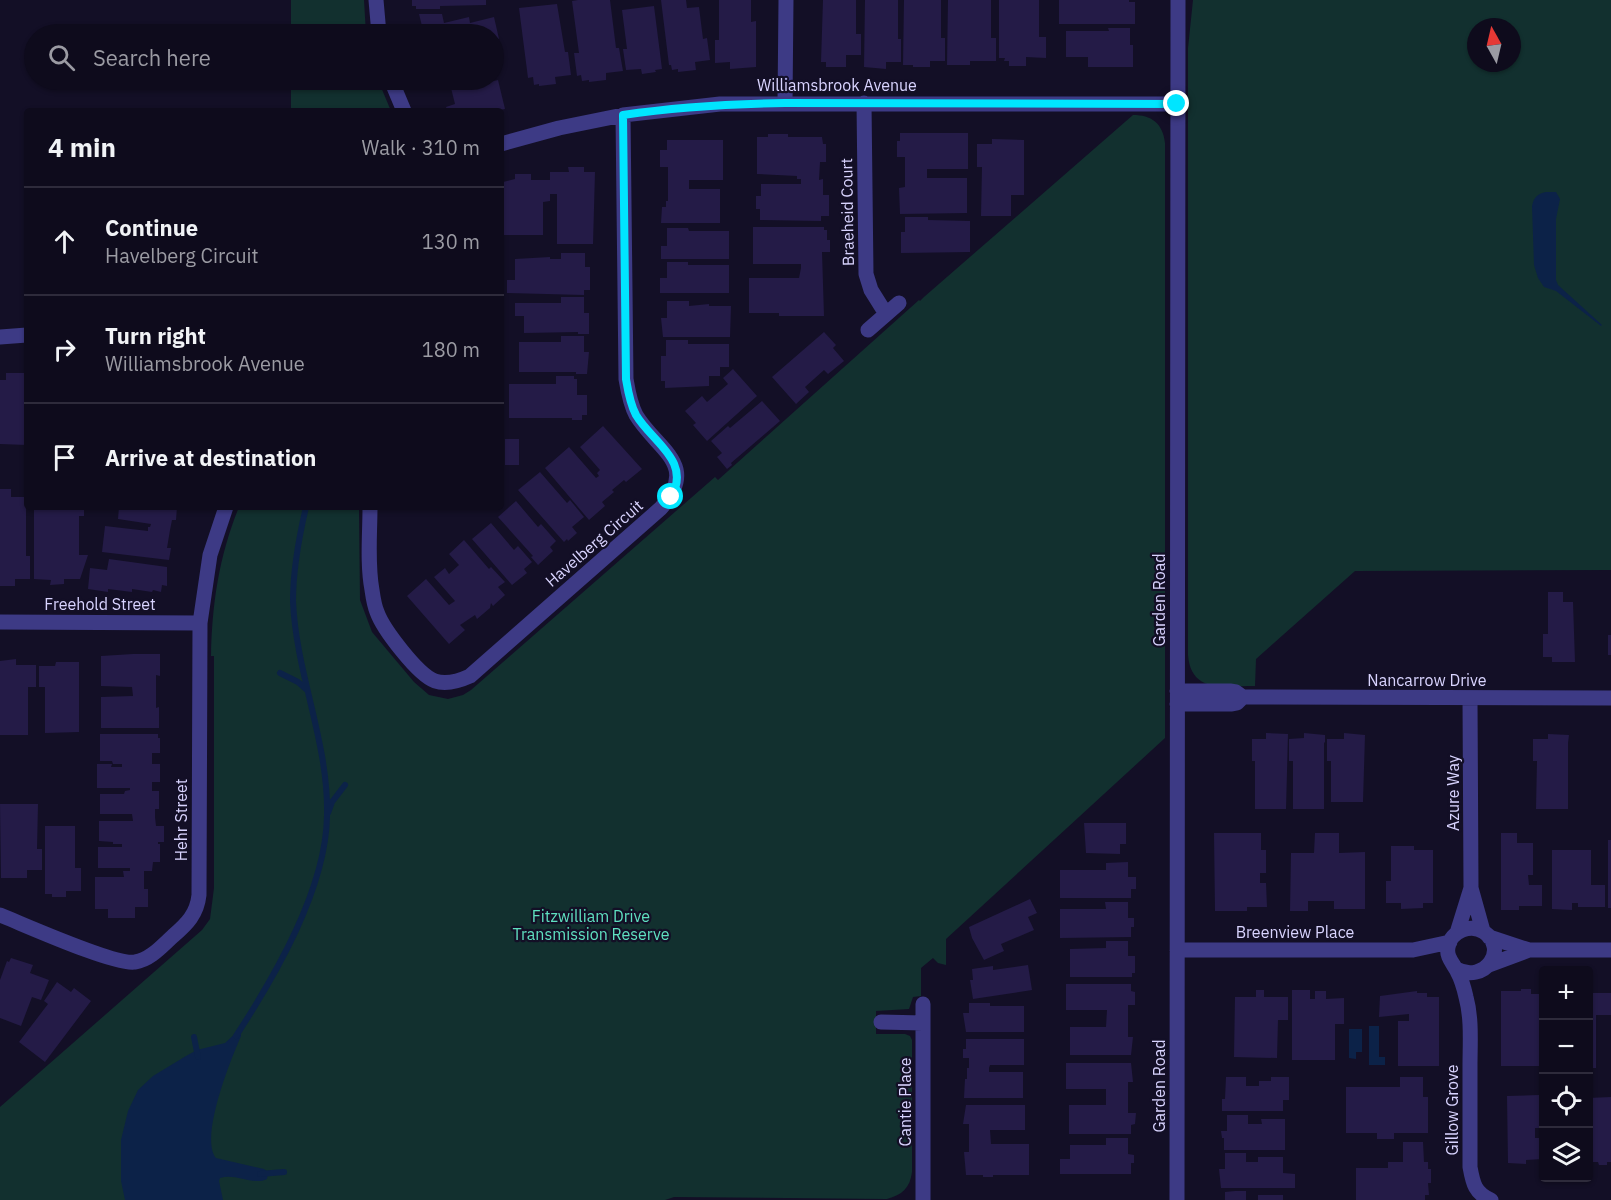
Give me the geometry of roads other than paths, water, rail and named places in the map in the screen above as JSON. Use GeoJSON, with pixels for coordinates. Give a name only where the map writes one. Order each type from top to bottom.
{"type":"FeatureCollection","features":[{"type":"Feature","properties":{"kind":"street"},"geometry":{"type":"LineString","coordinates":[[376,0],[378,24]]}},
{"type":"Feature","properties":{"kind":"street"},"geometry":{"type":"LineString","coordinates":[[785,103],[786,0]]}},
{"type":"Feature","properties":{"kind":"street","name":"Garden Road"},"geometry":{"type":"LineString","coordinates":[[1177,1200],[1178,0]]}},
{"type":"Feature","properties":{"kind":"street"},"geometry":{"type":"LineString","coordinates":[[395,90],[403,108]]}},
{"type":"Feature","properties":{"kind":"street","name":"Braeheid Court"},"geometry":{"type":"LineString","coordinates":[[864,103],[866,274],[871,290],[886,314]]}},
{"type":"Feature","properties":{"kind":"street","name":"Williamsbrook Avenue"},"geometry":{"type":"LineString","coordinates":[[504,143],[559,128],[623,115],[720,104],[1177,104]]}},
{"type":"Feature","properties":{"kind":"street","name":"Havelberg Circuit"},"geometry":{"type":"LineString","coordinates":[[370,510],[371,589],[376,611],[387,632],[420,671],[434,681],[445,683],[459,681],[470,676],[671,497],[678,479],[676,468],[665,449],[636,415],[629,398],[626,379],[623,115]]}},
{"type":"Feature","properties":{"kind":"street"},"geometry":{"type":"LineString","coordinates":[[868,330],[899,303]]}},
{"type":"Feature","properties":{"kind":"street"},"geometry":{"type":"LineString","coordinates":[[0,337],[24,335]]}},
{"type":"Feature","properties":{"kind":"street","name":"Hehr Street"},"geometry":{"type":"LineString","coordinates":[[0,915],[102,955],[135,963],[155,953],[194,915],[199,895],[200,623],[210,555],[225,510]]}},
{"type":"Feature","properties":{"kind":"street","name":"Freehold Street"},"geometry":{"type":"LineString","coordinates":[[0,622],[200,623]]}},
{"type":"Feature","properties":{"kind":"street","name":"Nancarrow Drive"},"geometry":{"type":"LineString","coordinates":[[1177,697],[1230,691],[1243,697],[1611,698]]}},
{"type":"Feature","properties":{"kind":"street","name":"Azure Way"},"geometry":{"type":"LineString","coordinates":[[1470,698],[1471,888],[1486,934]]}},
{"type":"Feature","properties":{"kind":"street","name":"Azure Way"},"geometry":{"type":"LineString","coordinates":[[1453,938],[1471,888]]}},
{"type":"Feature","properties":{"kind":"street"},"geometry":{"type":"LineString","coordinates":[[1529,950],[1470,974],[1454,966],[1448,949],[1453,938],[1468,928],[1529,950],[1611,950]]}},
{"type":"Feature","properties":{"kind":"street"},"geometry":{"type":"LineString","coordinates":[[1486,934],[1494,951],[1487,967]]}},
{"type":"Feature","properties":{"kind":"street","name":"Breenview Place"},"geometry":{"type":"LineString","coordinates":[[1177,950],[1413,950],[1453,938]]}},
{"type":"Feature","properties":{"kind":"street","name":"Breenview Place"},"geometry":{"type":"LineString","coordinates":[[1413,950],[1454,966]]}},
{"type":"Feature","properties":{"kind":"street","name":"Gillow Grove"},"geometry":{"type":"LineString","coordinates":[[1454,966],[1463,985],[1470,1011],[1470,1167],[1473,1183],[1481,1196],[1491,1200]]}},
{"type":"Feature","properties":{"kind":"street","name":"Gillow Grove"},"geometry":{"type":"LineString","coordinates":[[1470,1011],[1487,967]]}},
{"type":"Feature","properties":{"kind":"street","name":"Cantie Place"},"geometry":{"type":"LineString","coordinates":[[923,1004],[923,1200]]}},
{"type":"Feature","properties":{"kind":"street"},"geometry":{"type":"LineString","coordinates":[[881,1022],[923,1023]]}},
{"type":"Feature","properties":{"kind":"water"},"geometry":{"type":"Polygon","coordinates":[[[1546,192],[1556,192],[1560,199],[1556,219],[1556,280],[1558,285],[1601,326],[1556,291],[1544,287],[1538,278],[1534,265],[1532,206],[1536,196],[1546,192]]]}},
{"type":"Feature","properties":{"kind":"water"},"geometry":{"type":"Polygon","coordinates":[[[1369,1026],[1379,1026],[1379,1057],[1385,1057],[1385,1065],[1369,1065],[1369,1026]]]}},
{"type":"Feature","properties":{"kind":"water"},"geometry":{"type":"Polygon","coordinates":[[[240,1029],[241,1036],[218,1098],[211,1134],[212,1148],[216,1158],[264,1169],[268,1172],[267,1179],[256,1181],[232,1177],[220,1178],[223,1200],[125,1200],[121,1181],[121,1140],[128,1111],[138,1090],[153,1076],[186,1056],[197,1050],[225,1043],[240,1029]]]}},
{"type":"Feature","properties":{"kind":"water"},"geometry":{"type":"Polygon","coordinates":[[[1349,1029],[1362,1029],[1362,1052],[1356,1052],[1356,1059],[1349,1058],[1349,1029]]]}},
{"type":"Feature","properties":{"kind":"waterway"},"geometry":{"type":"LineString","coordinates":[[236,1036],[267,987],[296,931],[318,873],[324,844],[327,816],[323,762],[300,655],[293,601],[297,554],[305,510]]}},
{"type":"Feature","properties":{"kind":"waterway"},"geometry":{"type":"LineString","coordinates":[[280,673],[298,682],[307,690]]}},
{"type":"Feature","properties":{"kind":"waterway"},"geometry":{"type":"LineString","coordinates":[[328,813],[332,802],[345,785]]}},
{"type":"Feature","properties":{"kind":"waterway"},"geometry":{"type":"LineString","coordinates":[[194,1037],[198,1057]]}},
{"type":"Feature","properties":{"kind":"waterway"},"geometry":{"type":"LineString","coordinates":[[260,1174],[284,1172]]}},
{"type":"Feature","properties":{"kind":"park label","name":"Fitzwilliam Drive Transmission Reserve"},"geometry":{"type":"Point","coordinates":[591,925]}}]}
